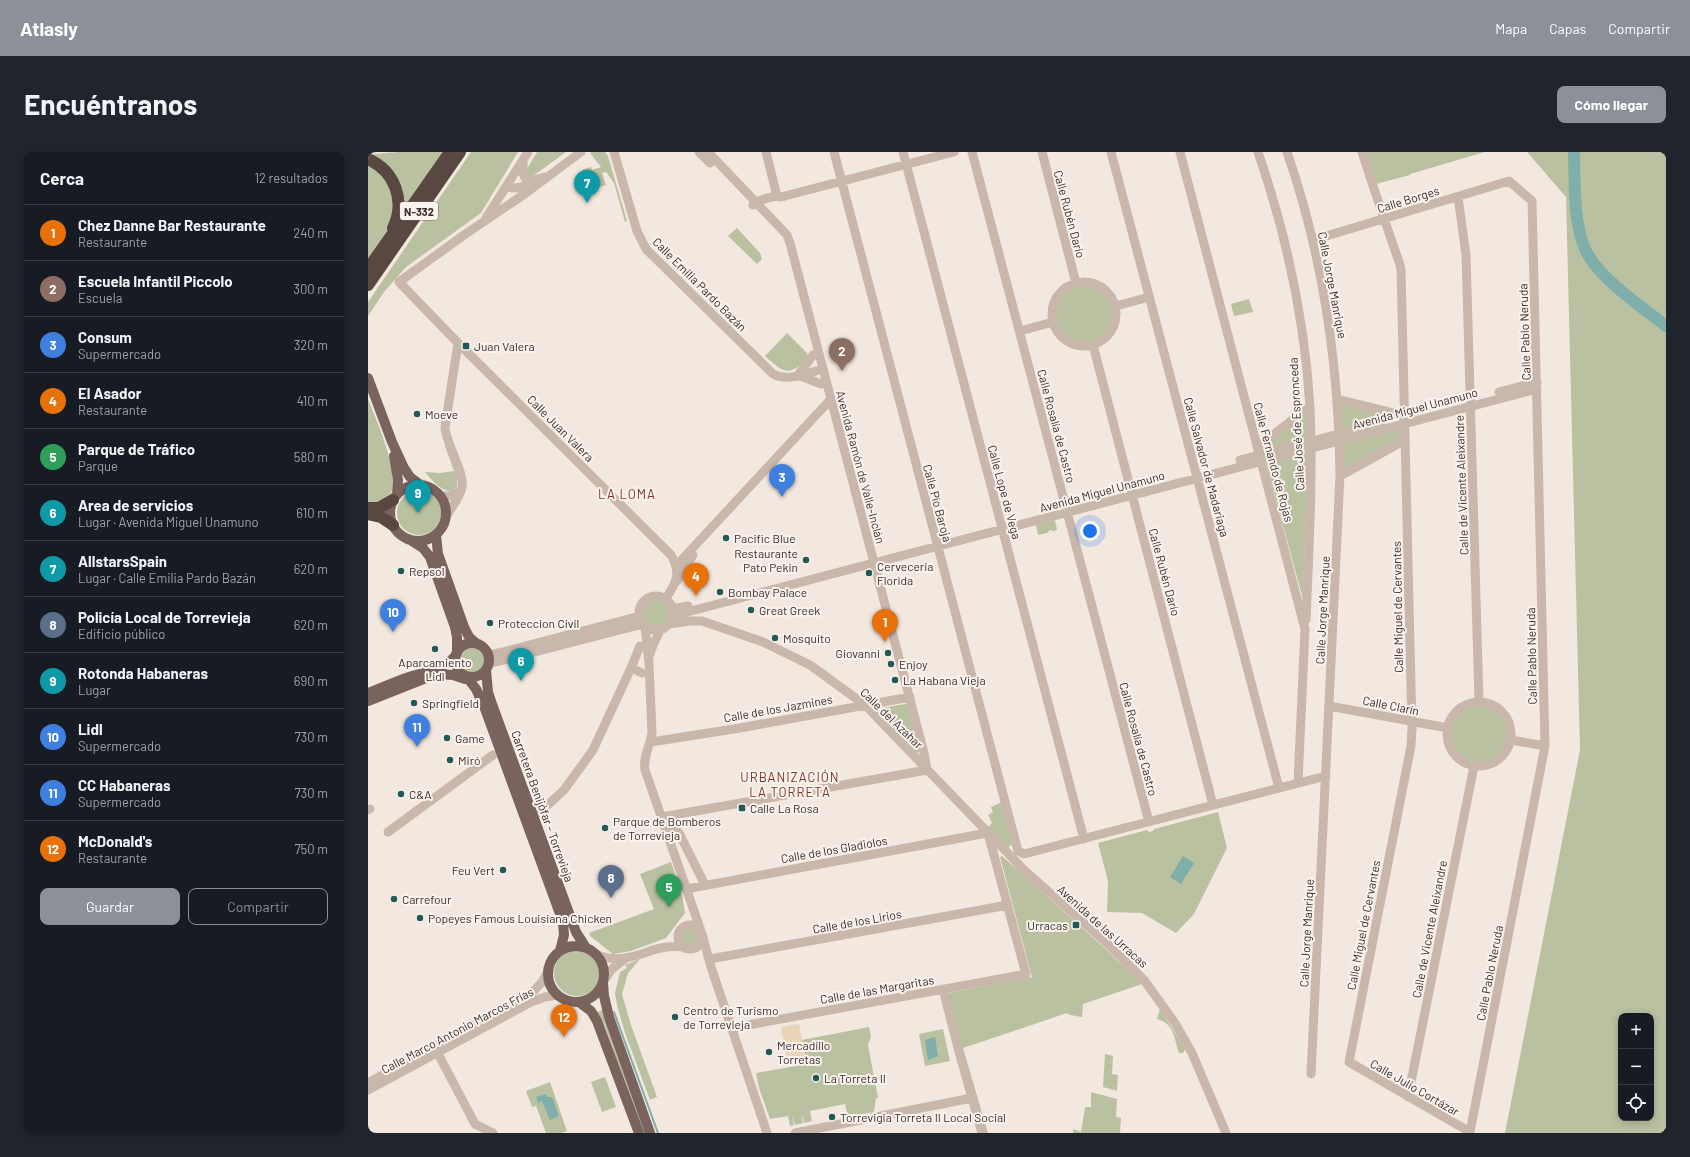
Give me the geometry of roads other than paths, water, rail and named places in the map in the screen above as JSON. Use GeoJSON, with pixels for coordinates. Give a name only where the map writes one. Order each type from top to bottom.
{"type":"FeatureCollection","features":[{"type":"Feature","properties":{"kind":"highway","name":"N-332"},"geometry":{"type":"LineString","coordinates":[[368,284],[386,244],[450,152]]}},
{"type":"Feature","properties":{"kind":"highway","name":"N-332"},"geometry":{"type":"LineString","coordinates":[[373,270],[460,152]]}},
{"type":"Feature","properties":{"kind":"highway"},"geometry":{"type":"LineString","coordinates":[[368,159],[376,163],[389,174],[396,189],[398,198],[395,223],[386,244]]}},
{"type":"Feature","properties":{"kind":"highway"},"geometry":{"type":"LineString","coordinates":[[368,288],[373,270]]}},
{"type":"Feature","properties":{"kind":"highway"},"geometry":{"type":"LineString","coordinates":[[368,508],[374,509],[383,507],[395,497]]}},
{"type":"Feature","properties":{"kind":"highway"},"geometry":{"type":"LineString","coordinates":[[368,514],[381,517],[393,525]]}},
{"type":"Feature","properties":{"kind":"main road"},"geometry":{"type":"LineString","coordinates":[[368,378],[392,442],[407,473],[420,485]]}},
{"type":"Feature","properties":{"kind":"main road"},"geometry":{"type":"LineString","coordinates":[[392,442],[398,480],[395,497],[390,512],[393,525],[400,534],[423,548],[430,557],[455,627],[457,637],[455,662],[458,669],[469,680]]}},
{"type":"Feature","properties":{"kind":"main road"},"geometry":{"type":"LineString","coordinates":[[395,497],[407,487],[420,485],[432,488],[441,496],[445,503],[447,515],[443,527],[431,538],[420,541],[409,539]]}},
{"type":"Feature","properties":{"kind":"main road"},"geometry":{"type":"LineString","coordinates":[[436,534],[438,554],[464,628],[469,636],[477,644],[484,648],[487,663],[477,676],[469,680],[458,676],[438,674]]}},
{"type":"Feature","properties":{"kind":"main road"},"geometry":{"type":"LineString","coordinates":[[368,693],[449,663],[463,646],[477,644]]}},
{"type":"Feature","properties":{"kind":"main road","name":"Carretera Benijófar - Torrevieja"},"geometry":{"type":"LineString","coordinates":[[487,663],[488,692],[576,932],[586,948]]}},
{"type":"Feature","properties":{"kind":"main road"},"geometry":{"type":"LineString","coordinates":[[368,701],[438,674],[458,669]]}},
{"type":"Feature","properties":{"kind":"main road","name":"Carretera Benijófar - Torrevieja"},"geometry":{"type":"LineString","coordinates":[[469,680],[480,695],[563,922],[564,935],[560,951]]}},
{"type":"Feature","properties":{"kind":"main road"},"geometry":{"type":"LineString","coordinates":[[603,982],[596,994],[591,998],[579,1002],[565,1000],[558,995],[549,981],[549,970],[555,956],[560,951],[575,946],[586,948],[597,955],[603,965],[604,996],[609,1017],[650,1133]]}},
{"type":"Feature","properties":{"kind":"main road"},"geometry":{"type":"LineString","coordinates":[[579,1002],[591,1011],[597,1021],[639,1133]]}},
{"type":"Feature","properties":{"kind":"street"},"geometry":{"type":"LineString","coordinates":[[484,221],[528,152]]}},
{"type":"Feature","properties":{"kind":"street"},"geometry":{"type":"LineString","coordinates":[[484,221],[526,193],[581,152]]}},
{"type":"Feature","properties":{"kind":"street","name":"Calle Emilia Pardo Bazán"},"geometry":{"type":"LineString","coordinates":[[614,152],[638,231],[646,249],[773,374],[784,378],[820,370]]}},
{"type":"Feature","properties":{"kind":"street","name":"Avenida Ramón de Valle-Inclán"},"geometry":{"type":"LineString","coordinates":[[699,152],[787,235],[790,243],[828,401],[910,697],[927,770]]}},
{"type":"Feature","properties":{"kind":"street","name":"Avenida Ramón de Valle-Inclán"},"geometry":{"type":"LineString","coordinates":[[708,152],[782,237],[813,355],[820,370],[821,384],[828,401]]}},
{"type":"Feature","properties":{"kind":"street"},"geometry":{"type":"LineString","coordinates":[[766,152],[777,196]]}},
{"type":"Feature","properties":{"kind":"street","name":"Calle Pío Baroja"},"geometry":{"type":"LineString","coordinates":[[834,152],[1017,849]]}},
{"type":"Feature","properties":{"kind":"street"},"geometry":{"type":"LineString","coordinates":[[754,204],[777,196],[781,197],[841,179],[905,158],[932,152]]}},
{"type":"Feature","properties":{"kind":"street"},"geometry":{"type":"LineString","coordinates":[[905,158],[954,152]]}},
{"type":"Feature","properties":{"kind":"street","name":"Calle Rosalía de Castro"},"geometry":{"type":"LineString","coordinates":[[972,152],[1149,822]]}},
{"type":"Feature","properties":{"kind":"street","name":"Calle Rubén Darío"},"geometry":{"type":"LineString","coordinates":[[1042,152],[1076,283]]}},
{"type":"Feature","properties":{"kind":"street","name":"Calle Salvador de Madariaga"},"geometry":{"type":"LineString","coordinates":[[1111,152],[1279,788]]}},
{"type":"Feature","properties":{"kind":"street","name":"Calle Fernando de Rojas"},"geometry":{"type":"LineString","coordinates":[[1180,152],[1305,629],[1298,783]]}},
{"type":"Feature","properties":{"kind":"street","name":"Calle José de Espronceda"},"geometry":{"type":"LineString","coordinates":[[1258,152],[1272,192],[1292,271],[1304,346],[1310,406],[1311,492],[1305,629]]}},
{"type":"Feature","properties":{"kind":"street","name":"Calle Jorge Manrique"},"geometry":{"type":"LineString","coordinates":[[1287,152],[1300,190],[1313,240],[1332,342],[1339,437],[1340,476],[1311,1074]]}},
{"type":"Feature","properties":{"kind":"street","name":"Calle Miguel de Cervantes"},"geometry":{"type":"LineString","coordinates":[[1348,1062],[1411,746],[1412,721],[1401,270],[1362,152]]}},
{"type":"Feature","properties":{"kind":"street","name":"Calle Lope de Vega"},"geometry":{"type":"LineString","coordinates":[[905,158],[1084,839]]}},
{"type":"Feature","properties":{"kind":"street"},"geometry":{"type":"LineString","coordinates":[[523,160],[523,173],[527,179],[536,180],[547,177]]}},
{"type":"Feature","properties":{"kind":"street"},"geometry":{"type":"LineString","coordinates":[[505,188],[511,189],[522,187],[547,177]]}},
{"type":"Feature","properties":{"kind":"street","name":"Calle Borges"},"geometry":{"type":"LineString","coordinates":[[1313,240],[1509,181]]}},
{"type":"Feature","properties":{"kind":"street","name":"Calle Pablo Neruda"},"geometry":{"type":"LineString","coordinates":[[1470,1132],[1546,746],[1532,201],[1509,181]]}},
{"type":"Feature","properties":{"kind":"street"},"geometry":{"type":"LineString","coordinates":[[505,188],[510,194],[526,193]]}},
{"type":"Feature","properties":{"kind":"street","name":"Calle de Vicente Aleixandre"},"geometry":{"type":"LineString","coordinates":[[1458,197],[1466,255],[1479,701]]}},
{"type":"Feature","properties":{"kind":"street","name":"Calle Juan Valera"},"geometry":{"type":"LineString","coordinates":[[484,221],[399,282],[458,343],[671,555],[676,566]]}},
{"type":"Feature","properties":{"kind":"street"},"geometry":{"type":"LineString","coordinates":[[1083,282],[1097,284],[1109,293],[1116,306],[1117,313],[1114,327],[1105,338],[1093,345],[1086,346],[1072,343],[1060,335],[1053,322],[1052,310],[1057,298],[1065,288],[1076,283],[1083,282]]}},
{"type":"Feature","properties":{"kind":"street"},"geometry":{"type":"LineString","coordinates":[[1116,306],[1150,297]]}},
{"type":"Feature","properties":{"kind":"street"},"geometry":{"type":"LineString","coordinates":[[1020,331],[1053,322]]}},
{"type":"Feature","properties":{"kind":"street"},"geometry":{"type":"LineString","coordinates":[[447,515],[461,490],[462,482],[446,436],[445,427],[458,343]]}},
{"type":"Feature","properties":{"kind":"street","name":"Calle Rubén Darío"},"geometry":{"type":"LineString","coordinates":[[1093,345],[1214,805]]}},
{"type":"Feature","properties":{"kind":"street"},"geometry":{"type":"LineString","coordinates":[[813,355],[798,375],[821,384]]}},
{"type":"Feature","properties":{"kind":"street","name":"Avenida Miguel Unamuno"},"geometry":{"type":"LineString","coordinates":[[668,620],[871,559],[1196,475],[1260,454],[1311,445],[1537,386]]}},
{"type":"Feature","properties":{"kind":"street","name":"Avenida Miguel Unamuno"},"geometry":{"type":"LineString","coordinates":[[1337,399],[1394,413],[1405,420]]}},
{"type":"Feature","properties":{"kind":"street"},"geometry":{"type":"LineString","coordinates":[[676,582],[676,566],[710,531],[828,401]]}},
{"type":"Feature","properties":{"kind":"street"},"geometry":{"type":"LineString","coordinates":[[1260,454],[1310,406]]}},
{"type":"Feature","properties":{"kind":"street"},"geometry":{"type":"LineString","coordinates":[[1340,476],[1405,440]]}},
{"type":"Feature","properties":{"kind":"street"},"geometry":{"type":"LineString","coordinates":[[441,496],[449,496],[461,490]]}},
{"type":"Feature","properties":{"kind":"street"},"geometry":{"type":"LineString","coordinates":[[649,663],[651,648],[668,620],[665,600],[697,548],[710,531]]}},
{"type":"Feature","properties":{"kind":"street"},"geometry":{"type":"LineString","coordinates":[[665,600],[656,597],[648,599],[641,605],[642,622],[649,663],[651,742],[644,758],[644,763],[651,790],[662,817],[768,1133]]}},
{"type":"Feature","properties":{"kind":"street"},"geometry":{"type":"LineString","coordinates":[[642,622],[650,629],[668,620]]}},
{"type":"Feature","properties":{"kind":"street","name":"Calle del Azahar"},"geometry":{"type":"LineString","coordinates":[[668,620],[702,621],[763,642],[810,665],[865,705],[988,834]]}},
{"type":"Feature","properties":{"kind":"street"},"geometry":{"type":"LineString","coordinates":[[487,663],[642,622]]}},
{"type":"Feature","properties":{"kind":"street"},"geometry":{"type":"LineString","coordinates":[[540,813],[564,790],[593,750],[640,646]]}},
{"type":"Feature","properties":{"kind":"street"},"geometry":{"type":"LineString","coordinates":[[631,668],[642,673]]}},
{"type":"Feature","properties":{"kind":"street","name":"Calle de los Jazmines"},"geometry":{"type":"LineString","coordinates":[[651,742],[910,697]]}},
{"type":"Feature","properties":{"kind":"street"},"geometry":{"type":"LineString","coordinates":[[1479,701],[1492,704],[1502,711],[1509,721],[1511,740],[1505,753],[1500,758],[1488,765],[1474,766],[1460,760],[1451,750],[1447,736],[1452,716],[1461,707],[1479,701]]}},
{"type":"Feature","properties":{"kind":"street","name":"Calle Clarín"},"geometry":{"type":"LineString","coordinates":[[1329,706],[1448,728]]}},
{"type":"Feature","properties":{"kind":"street"},"geometry":{"type":"LineString","coordinates":[[1511,740],[1546,746]]}},
{"type":"Feature","properties":{"kind":"street"},"geometry":{"type":"LineString","coordinates":[[388,832],[493,755]]}},
{"type":"Feature","properties":{"kind":"street","name":"Calle de Vicente Aleixandre"},"geometry":{"type":"LineString","coordinates":[[1408,1096],[1474,766]]}},
{"type":"Feature","properties":{"kind":"street"},"geometry":{"type":"LineString","coordinates":[[662,817],[927,770]]}},
{"type":"Feature","properties":{"kind":"street"},"geometry":{"type":"LineString","coordinates":[[1007,854],[1017,849],[1019,853],[1024,854],[1326,776]]}},
{"type":"Feature","properties":{"kind":"street"},"geometry":{"type":"LineString","coordinates":[[662,817],[679,833],[705,885]]}},
{"type":"Feature","properties":{"kind":"street"},"geometry":{"type":"LineString","coordinates":[[988,834],[1008,906]]}},
{"type":"Feature","properties":{"kind":"street","name":"Avenida de las Urracas"},"geometry":{"type":"LineString","coordinates":[[988,834],[1007,854],[1116,952],[1144,980],[1175,1024],[1192,1054],[1226,1133]]}},
{"type":"Feature","properties":{"kind":"street","name":"Calle de los Gladiolos"},"geometry":{"type":"LineString","coordinates":[[686,888],[988,834]]}},
{"type":"Feature","properties":{"kind":"street"},"geometry":{"type":"LineString","coordinates":[[689,898],[689,918],[678,938],[685,948],[701,956],[710,963]]}},
{"type":"Feature","properties":{"kind":"street","name":"Calle de los Lirios"},"geometry":{"type":"LineString","coordinates":[[710,963],[1008,906]]}},
{"type":"Feature","properties":{"kind":"street","name":"Calle de las Margaritas"},"geometry":{"type":"LineString","coordinates":[[732,1028],[1026,974],[1008,906]]}},
{"type":"Feature","properties":{"kind":"street"},"geometry":{"type":"LineString","coordinates":[[660,947],[682,929],[692,925],[701,932]]}},
{"type":"Feature","properties":{"kind":"street"},"geometry":{"type":"LineString","coordinates":[[597,955],[610,958],[626,958],[660,947],[694,949],[700,945],[701,932]]}},
{"type":"Feature","properties":{"kind":"street"},"geometry":{"type":"LineString","coordinates":[[603,982],[612,969],[626,958]]}},
{"type":"Feature","properties":{"kind":"street","name":"Calle Marco Antonio Marcos Frías"},"geometry":{"type":"LineString","coordinates":[[368,1090],[531,994],[542,982],[549,970]]}},
{"type":"Feature","properties":{"kind":"street"},"geometry":{"type":"LineString","coordinates":[[943,989],[982,1133]]}},
{"type":"Feature","properties":{"kind":"street","name":"Calle Marco Antonio Marcos Frías"},"geometry":{"type":"LineString","coordinates":[[368,1082],[436,1050],[531,1002],[545,997],[558,995]]}},
{"type":"Feature","properties":{"kind":"street"},"geometry":{"type":"LineString","coordinates":[[436,1050],[475,1124],[494,1133]]}},
{"type":"Feature","properties":{"kind":"street","name":"Calle Julio Cortázar"},"geometry":{"type":"LineString","coordinates":[[1348,1062],[1470,1132]]}},
{"type":"Feature","properties":{"kind":"street"},"geometry":{"type":"LineString","coordinates":[[795,1133],[972,1098]]}},
{"type":"Feature","properties":{"kind":"water"},"geometry":{"type":"Polygon","coordinates":[[[1183,856],[1194,863],[1181,884],[1170,877],[1183,856]]]}},
{"type":"Feature","properties":{"kind":"water"},"geometry":{"type":"Polygon","coordinates":[[[935,1037],[938,1056],[928,1060],[925,1040],[935,1037]]]}},
{"type":"Feature","properties":{"kind":"water"},"geometry":{"type":"Polygon","coordinates":[[[546,1094],[547,1097],[552,1097],[559,1116],[550,1120],[542,1101],[538,1103],[536,1097],[546,1094]]]}},
{"type":"Feature","properties":{"kind":"waterway"},"geometry":{"type":"LineString","coordinates":[[1574,152],[1578,226],[1585,249],[1591,260],[1610,281],[1666,326]]}},
{"type":"Feature","properties":{"kind":"waterway"},"geometry":{"type":"LineString","coordinates":[[614,1012],[658,1133]]}},
{"type":"Feature","properties":{"kind":"place","name":"AllstarsSpain"},"geometry":{"type":"Point","coordinates":[587,203]}},
{"type":"Feature","properties":{"kind":"place","name":"Juan Valera"},"geometry":{"type":"Point","coordinates":[466,346]}},
{"type":"Feature","properties":{"kind":"place","name":"Escuela Infantil Piccolo"},"geometry":{"type":"Point","coordinates":[842,371]}},
{"type":"Feature","properties":{"kind":"place","name":"Moeve"},"geometry":{"type":"Point","coordinates":[417,414]}},
{"type":"Feature","properties":{"kind":"place","name":"Consum"},"geometry":{"type":"Point","coordinates":[782,497]}},
{"type":"Feature","properties":{"kind":"place","name":"Rotonda Habaneras"},"geometry":{"type":"Point","coordinates":[418,513]}},
{"type":"Feature","properties":{"kind":"place","name":"Pacific Blue"},"geometry":{"type":"Point","coordinates":[726,538]}},
{"type":"Feature","properties":{"kind":"place","name":"Restaurante Pato Pekin"},"geometry":{"type":"Point","coordinates":[806,560]}},
{"type":"Feature","properties":{"kind":"place","name":"Repsol"},"geometry":{"type":"Point","coordinates":[401,571]}},
{"type":"Feature","properties":{"kind":"place","name":"Cerveceria Florida"},"geometry":{"type":"Point","coordinates":[869,573]}},
{"type":"Feature","properties":{"kind":"place","name":"Bombay Palace"},"geometry":{"type":"Point","coordinates":[720,592]}},
{"type":"Feature","properties":{"kind":"place","name":"El Asador"},"geometry":{"type":"Point","coordinates":[696,596]}},
{"type":"Feature","properties":{"kind":"place","name":"Great Greek"},"geometry":{"type":"Point","coordinates":[751,610]}},
{"type":"Feature","properties":{"kind":"place","name":"Proteccion Civil"},"geometry":{"type":"Point","coordinates":[490,623]}},
{"type":"Feature","properties":{"kind":"place","name":"Lidl"},"geometry":{"type":"Point","coordinates":[393,632]}},
{"type":"Feature","properties":{"kind":"place","name":"Mosquito"},"geometry":{"type":"Point","coordinates":[775,638]}},
{"type":"Feature","properties":{"kind":"place","name":"Chez Danne Bar Restaurante"},"geometry":{"type":"Point","coordinates":[885,642]}},
{"type":"Feature","properties":{"kind":"place","name":"Aparcamiento Lidl"},"geometry":{"type":"Point","coordinates":[435,649]}},
{"type":"Feature","properties":{"kind":"place","name":"Giovanni"},"geometry":{"type":"Point","coordinates":[888,653]}},
{"type":"Feature","properties":{"kind":"place","name":"Enjoy"},"geometry":{"type":"Point","coordinates":[891,664]}},
{"type":"Feature","properties":{"kind":"place","name":"La Habana Vieja"},"geometry":{"type":"Point","coordinates":[895,680]}},
{"type":"Feature","properties":{"kind":"place","name":"Area de servicios"},"geometry":{"type":"Point","coordinates":[521,681]}},
{"type":"Feature","properties":{"kind":"place","name":"Springfield"},"geometry":{"type":"Point","coordinates":[414,703]}},
{"type":"Feature","properties":{"kind":"place","name":"Game"},"geometry":{"type":"Point","coordinates":[447,738]}},
{"type":"Feature","properties":{"kind":"place","name":"CC Habaneras"},"geometry":{"type":"Point","coordinates":[417,747]}},
{"type":"Feature","properties":{"kind":"place","name":"Miró"},"geometry":{"type":"Point","coordinates":[450,760]}},
{"type":"Feature","properties":{"kind":"place","name":"C&A"},"geometry":{"type":"Point","coordinates":[401,794]}},
{"type":"Feature","properties":{"kind":"place","name":"Calle La Rosa"},"geometry":{"type":"Point","coordinates":[742,808]}},
{"type":"Feature","properties":{"kind":"place","name":"Parque de Bomberos de Torrevieja"},"geometry":{"type":"Point","coordinates":[605,828]}},
{"type":"Feature","properties":{"kind":"place","name":"Feu Vert"},"geometry":{"type":"Point","coordinates":[503,870]}},
{"type":"Feature","properties":{"kind":"place","name":"Policía Local de Torrevieja"},"geometry":{"type":"Point","coordinates":[611,898]}},
{"type":"Feature","properties":{"kind":"place","name":"Carrefour"},"geometry":{"type":"Point","coordinates":[394,899]}},
{"type":"Feature","properties":{"kind":"place","name":"Parque de Tráfico"},"geometry":{"type":"Point","coordinates":[669,907]}},
{"type":"Feature","properties":{"kind":"place","name":"Popeyes Famous Louisiana Chicken"},"geometry":{"type":"Point","coordinates":[420,918]}},
{"type":"Feature","properties":{"kind":"place","name":"Urracas"},"geometry":{"type":"Point","coordinates":[1076,925]}},
{"type":"Feature","properties":{"kind":"place","name":"Centro de Turismo de Torrevieja"},"geometry":{"type":"Point","coordinates":[675,1017]}},
{"type":"Feature","properties":{"kind":"place","name":"McDonald's"},"geometry":{"type":"Point","coordinates":[564,1037]}},
{"type":"Feature","properties":{"kind":"place","name":"Mercadillo Torretas"},"geometry":{"type":"Point","coordinates":[769,1052]}},
{"type":"Feature","properties":{"kind":"place","name":"La Torreta II"},"geometry":{"type":"Point","coordinates":[816,1078]}},
{"type":"Feature","properties":{"kind":"place","name":"Torrevigia Torreta II Local Social"},"geometry":{"type":"Point","coordinates":[832,1117]}},
{"type":"Feature","properties":{"kind":"district","name":"LA LOMA"},"geometry":{"type":"Point","coordinates":[627,494]}},
{"type":"Feature","properties":{"kind":"district","name":"URBANIZACIÓN LA TORRETA"},"geometry":{"type":"Point","coordinates":[790,784]}}]}
